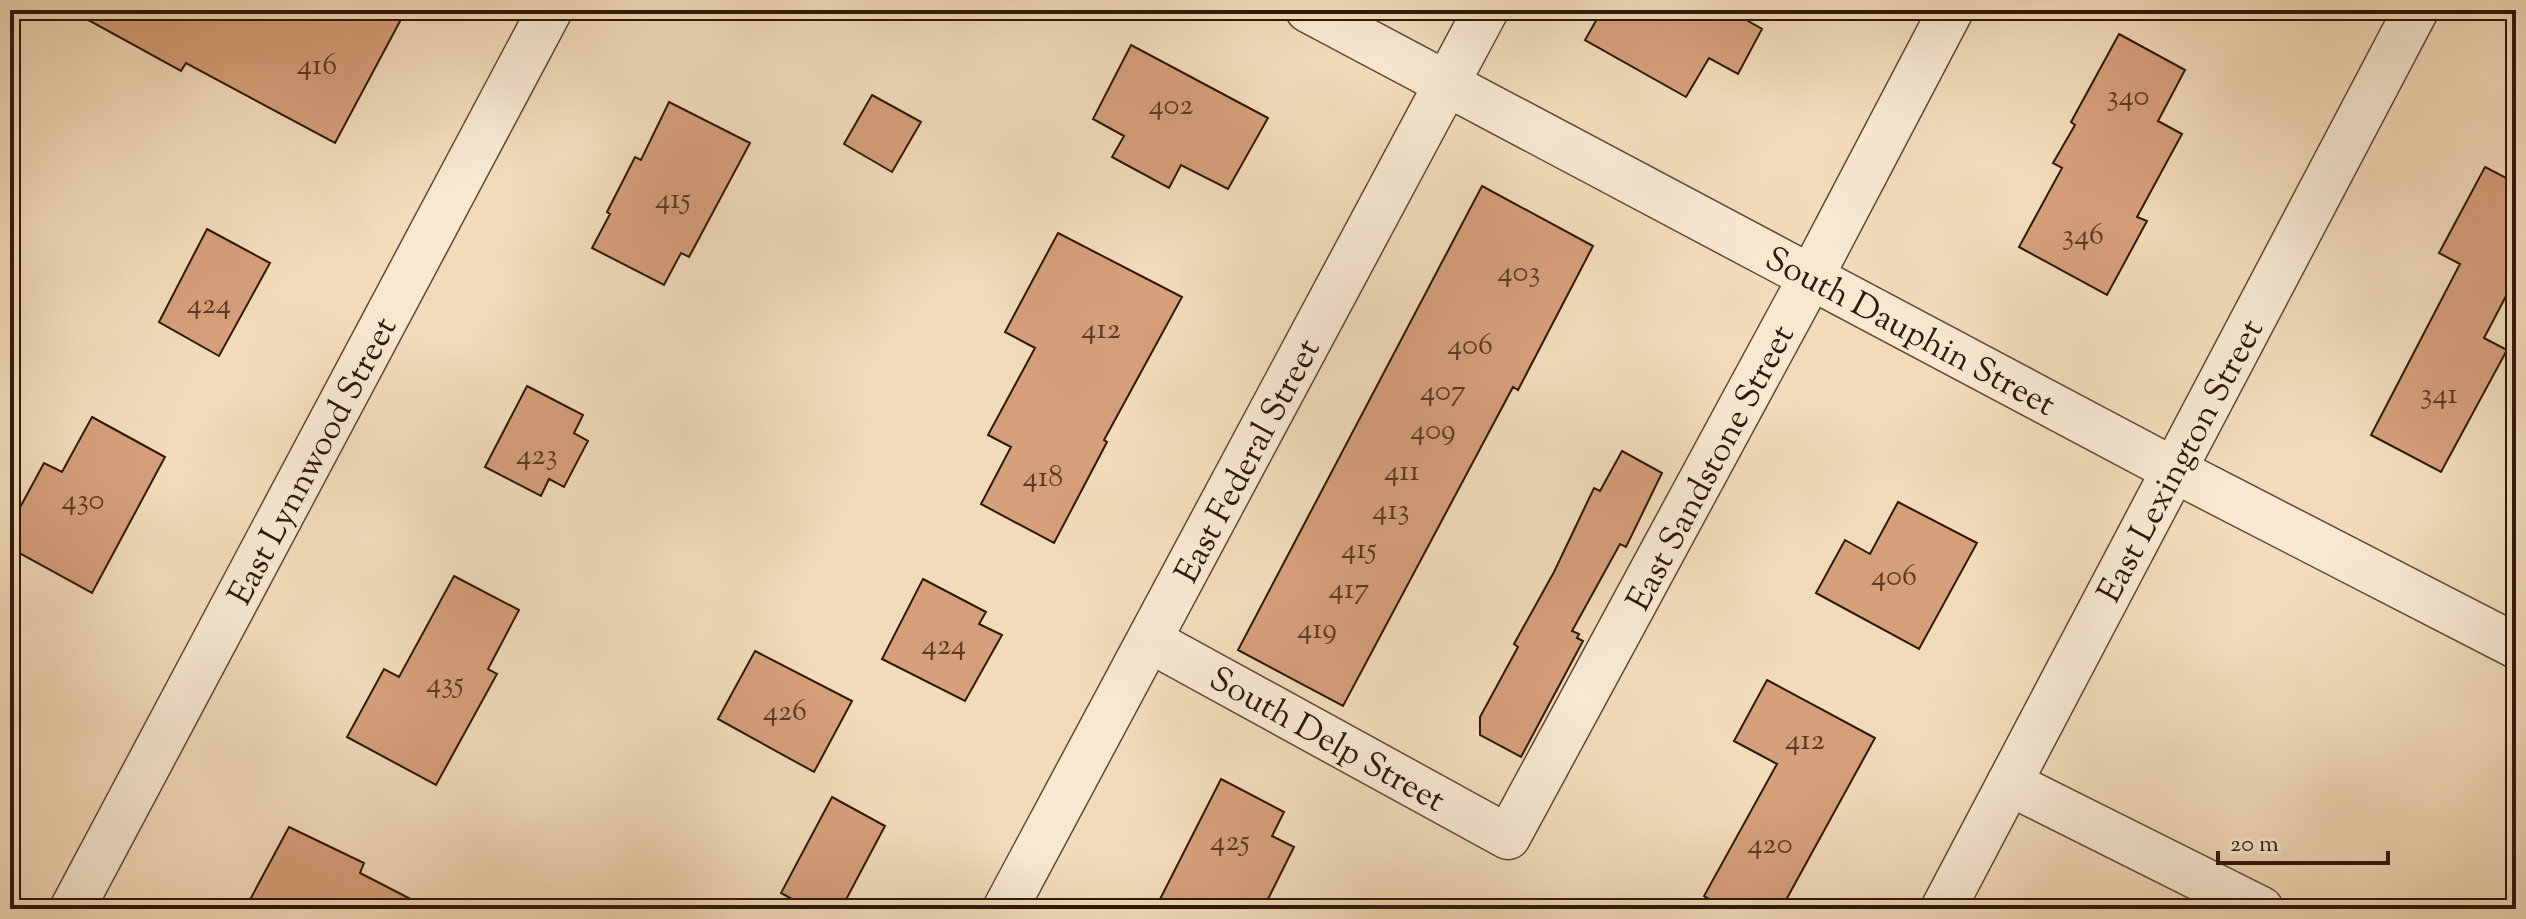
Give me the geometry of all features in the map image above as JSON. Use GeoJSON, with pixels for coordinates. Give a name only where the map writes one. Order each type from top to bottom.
{"type":"FeatureCollection","features":[{"type":"Feature","properties":{"kind":"street","name":"East Lynnwood Street"},"geometry":{"type":"LineString","coordinates":[[72,909],[550,10]]}},
{"type":"Feature","properties":{"kind":"street","name":"South Dauphin Street"},"geometry":{"type":"LineString","coordinates":[[1308,10],[2174,470],[2516,646]]}},
{"type":"Feature","properties":{"kind":"street","name":"East Federal Street"},"geometry":{"type":"LineString","coordinates":[[1005,909],[1486,10]]}},
{"type":"Feature","properties":{"kind":"street","name":"East Sandstone Street"},"geometry":{"type":"LineString","coordinates":[[1508,837],[1811,277],[1951,10]]}},
{"type":"Feature","properties":{"kind":"street","name":"East Lexington Street"},"geometry":{"type":"LineString","coordinates":[[1943,909],[2416,10]]}},
{"type":"Feature","properties":{"kind":"street","name":"South Delp Street"},"geometry":{"type":"LineString","coordinates":[[1149,640],[1508,837]]}},
{"type":"Feature","properties":{"kind":"street"},"geometry":{"type":"LineString","coordinates":[[2009,783],[2261,909]]}},
{"type":"Feature","properties":{"kind":"building"},"geometry":{"type":"Polygon","coordinates":[[[70,10],[406,10],[335,143],[186,63],[181,71],[70,10]]]}},
{"type":"Feature","properties":{"kind":"building"},"geometry":{"type":"Polygon","coordinates":[[[1602,10],[1736,10],[1734,13],[1762,29],[1738,74],[1709,58],[1686,97],[1585,40],[1602,10]]]}},
{"type":"Feature","properties":{"kind":"building"},"geometry":{"type":"Polygon","coordinates":[[[2119,34],[2185,70],[2158,121],[2182,134],[2137,217],[2147,221],[2107,295],[2019,247],[2062,168],[2053,163],[2075,125],[2071,122],[2119,34]]]}},
{"type":"Feature","properties":{"kind":"building"},"geometry":{"type":"Polygon","coordinates":[[[1131,45],[1268,118],[1228,189],[1181,165],[1169,188],[1112,157],[1124,136],[1093,119],[1131,45]]]}},
{"type":"Feature","properties":{"kind":"building"},"geometry":{"type":"Polygon","coordinates":[[[872,95],[921,122],[892,172],[844,144],[872,95]]]}},
{"type":"Feature","properties":{"kind":"building"},"geometry":{"type":"Polygon","coordinates":[[[669,102],[750,143],[689,257],[681,253],[664,285],[592,248],[635,157],[641,160],[669,102]]]}},
{"type":"Feature","properties":{"kind":"building"},"geometry":{"type":"Polygon","coordinates":[[[2485,167],[2516,183],[2516,277],[2484,338],[2507,350],[2441,472],[2371,435],[2460,264],[2439,253],[2485,167]]]}},
{"type":"Feature","properties":{"kind":"building"},"geometry":{"type":"Polygon","coordinates":[[[1482,186],[1593,246],[1518,390],[1513,387],[1343,706],[1238,650],[1482,186]]]}},
{"type":"Feature","properties":{"kind":"building"},"geometry":{"type":"Polygon","coordinates":[[[207,229],[270,263],[219,356],[159,322],[207,229]]]}},
{"type":"Feature","properties":{"kind":"building"},"geometry":{"type":"Polygon","coordinates":[[[1058,233],[1182,297],[1104,440],[1107,442],[1054,543],[981,504],[1011,447],[988,435],[1035,348],[1005,332],[1058,233]]]}},
{"type":"Feature","properties":{"kind":"building"},"geometry":{"type":"Polygon","coordinates":[[[527,386],[583,415],[574,433],[588,441],[564,487],[549,479],[541,496],[485,467],[527,386]]]}},
{"type":"Feature","properties":{"kind":"building"},"geometry":{"type":"Polygon","coordinates":[[[92,417],[165,457],[92,593],[10,548],[10,526],[44,463],[62,472],[92,417]]]}},
{"type":"Feature","properties":{"kind":"building"},"geometry":{"type":"Polygon","coordinates":[[[1622,451],[1662,473],[1626,547],[1620,544],[1572,631],[1579,634],[1577,638],[1583,641],[1521,757],[1480,735],[1480,717],[1518,647],[1514,644],[1554,572],[1594,488],[1600,491],[1622,451]]]}},
{"type":"Feature","properties":{"kind":"building"},"geometry":{"type":"Polygon","coordinates":[[[1898,502],[1977,543],[1919,649],[1816,593],[1845,540],[1870,554],[1898,502]]]}},
{"type":"Feature","properties":{"kind":"building"},"geometry":{"type":"Polygon","coordinates":[[[454,576],[519,610],[488,669],[497,674],[436,785],[347,737],[384,669],[399,677],[454,576]]]}},
{"type":"Feature","properties":{"kind":"building"},"geometry":{"type":"Polygon","coordinates":[[[923,579],[986,612],[979,624],[1002,635],[965,701],[882,659],[923,579]]]}},
{"type":"Feature","properties":{"kind":"building"},"geometry":{"type":"Polygon","coordinates":[[[755,651],[852,701],[814,772],[718,719],[755,651]]]}},
{"type":"Feature","properties":{"kind":"building"},"geometry":{"type":"Polygon","coordinates":[[[1767,680],[1875,738],[1781,909],[1727,909],[1704,896],[1777,764],[1734,741],[1767,680]]]}},
{"type":"Feature","properties":{"kind":"building"},"geometry":{"type":"Polygon","coordinates":[[[1221,779],[1284,812],[1272,836],[1294,847],[1263,909],[1155,909],[1221,779]]]}},
{"type":"Feature","properties":{"kind":"building"},"geometry":{"type":"Polygon","coordinates":[[[832,797],[885,826],[841,909],[810,909],[781,893],[832,797]]]}},
{"type":"Feature","properties":{"kind":"building"},"geometry":{"type":"Polygon","coordinates":[[[289,827],[364,863],[360,873],[430,909],[245,909],[289,827]]]}}]}
